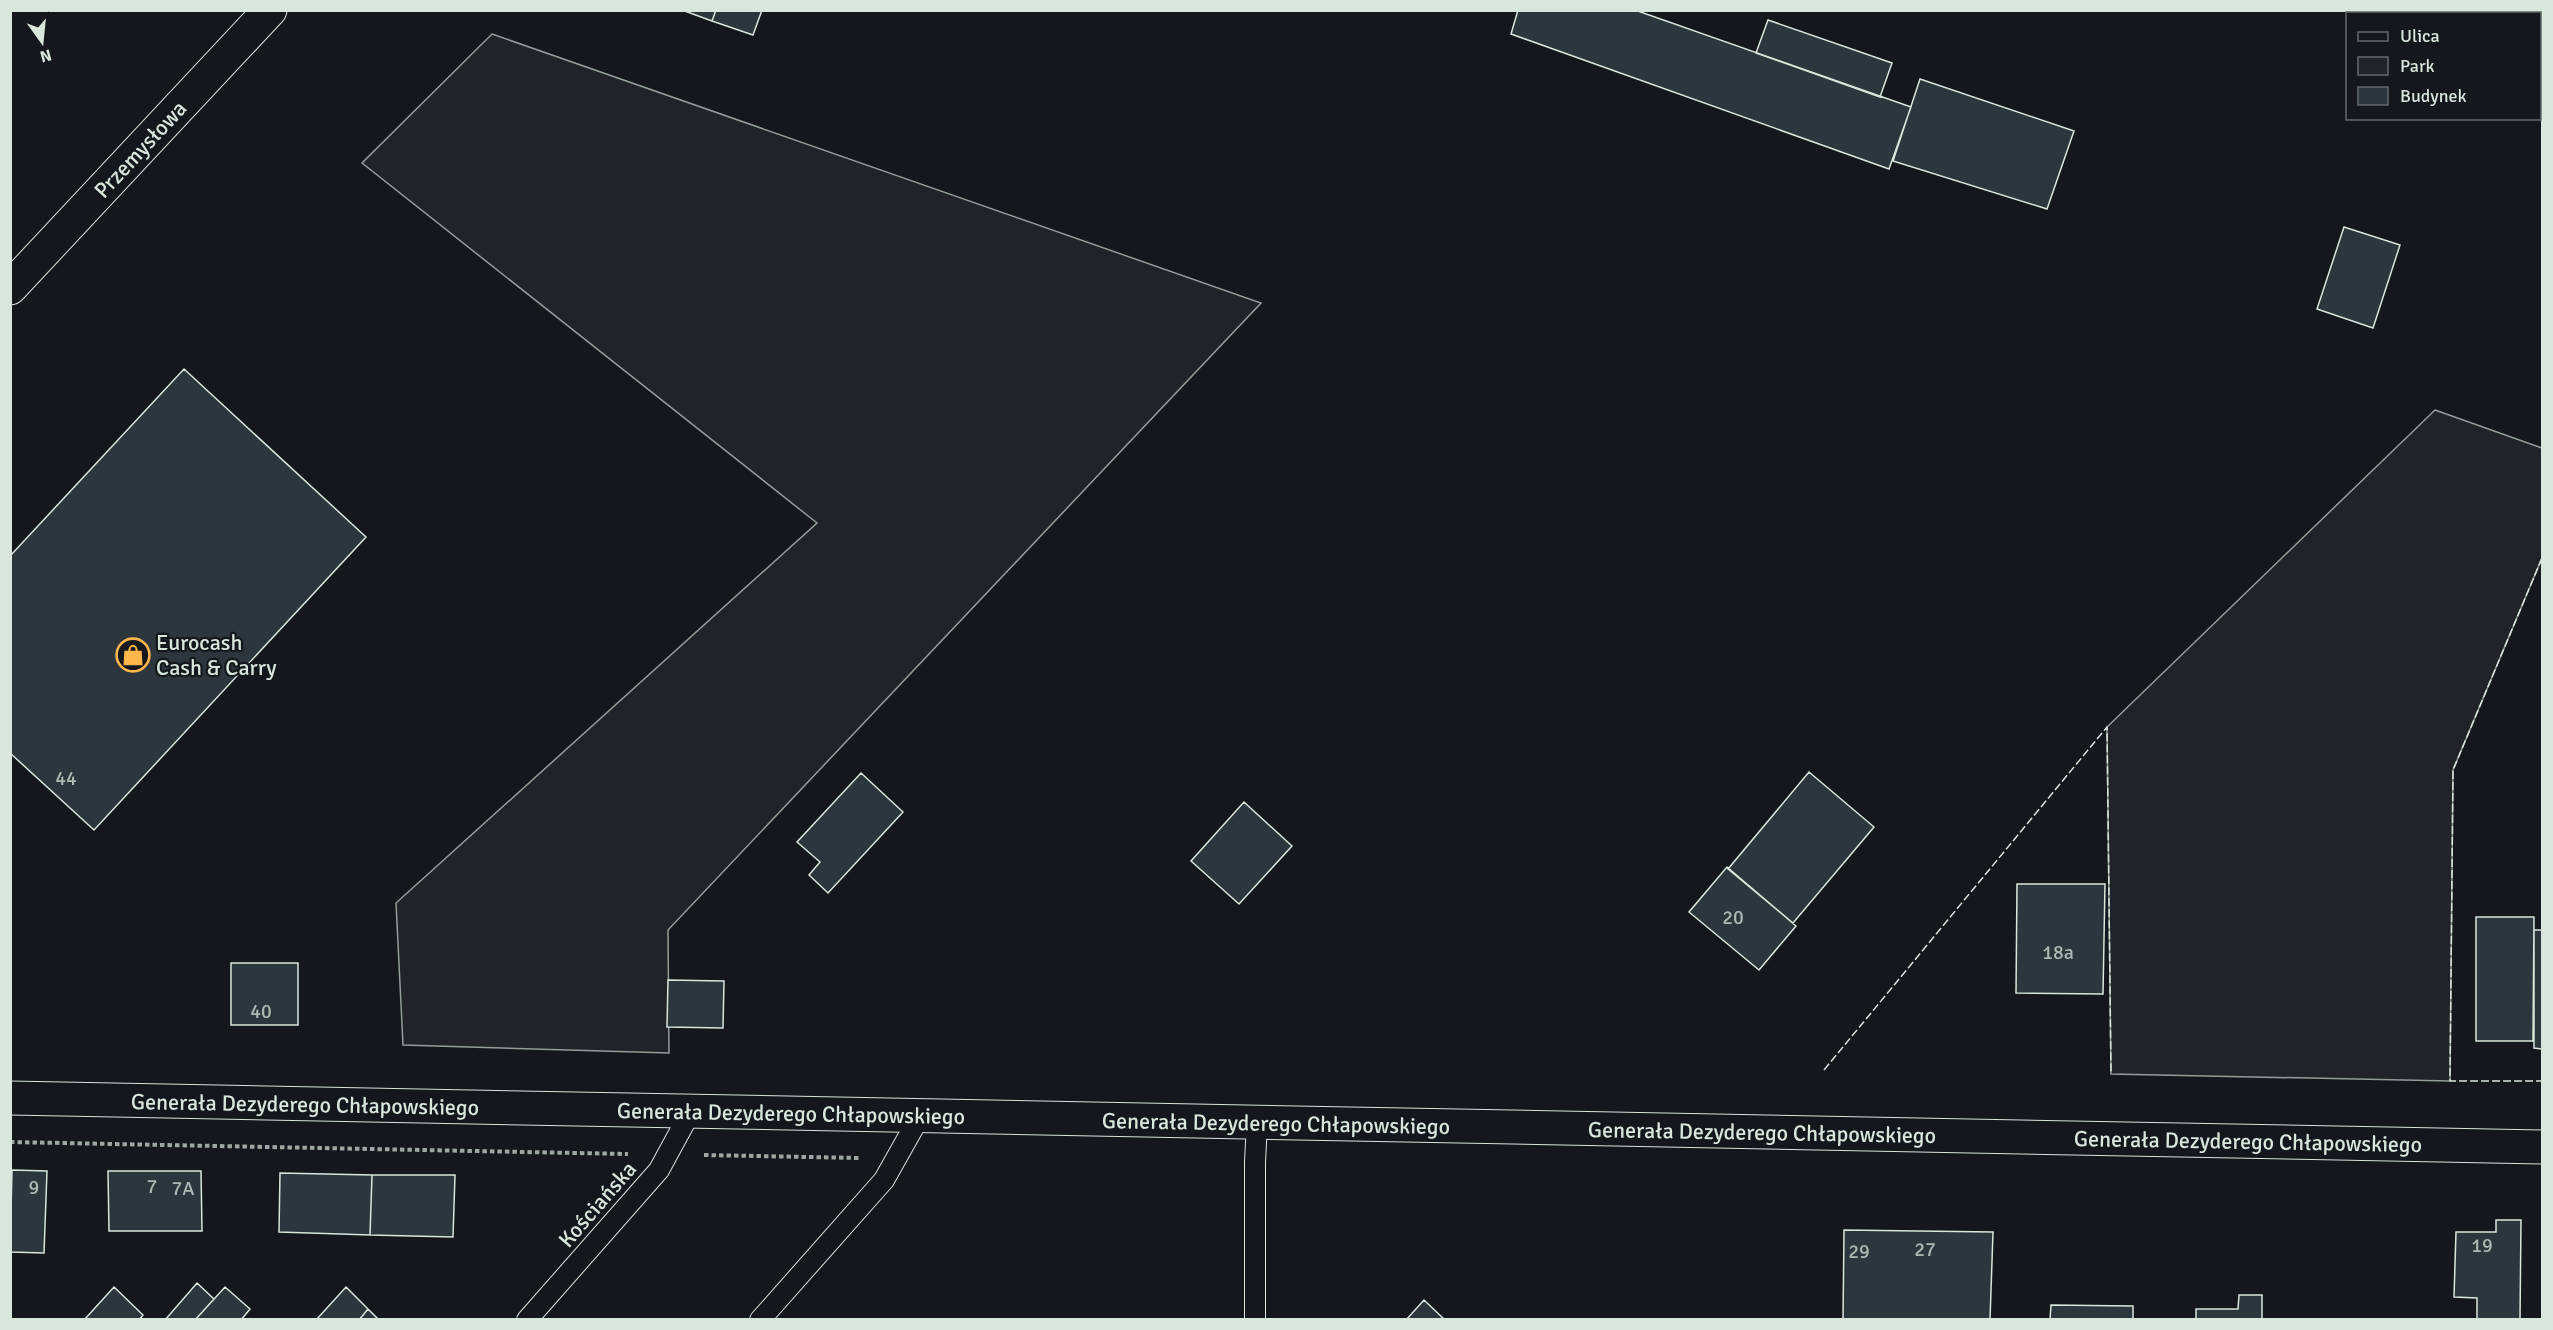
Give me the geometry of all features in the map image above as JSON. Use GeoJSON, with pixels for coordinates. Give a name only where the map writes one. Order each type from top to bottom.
{"type":"FeatureCollection","features":[{"type":"Feature","properties":{"kind":"street","name":"Przemysłowa"},"geometry":{"type":"LineString","coordinates":[[10,288],[270,10]]}},
{"type":"Feature","properties":{"kind":"street","name":"Generała Dezyderego Chłapowskiego"},"geometry":{"type":"LineString","coordinates":[[10,1098],[2542,1147]]}},
{"type":"Feature","properties":{"kind":"lane","name":"Kościańska"},"geometry":{"type":"LineString","coordinates":[[527,1320],[659,1170],[691,1111]]}},
{"type":"Feature","properties":{"kind":"lane"},"geometry":{"type":"LineString","coordinates":[[760,1320],[884,1180],[920,1116]]}},
{"type":"Feature","properties":{"kind":"lane"},"geometry":{"type":"LineString","coordinates":[[1255,1320],[1254,1162],[1257,1122]]}},
{"type":"Feature","properties":{"kind":"green space"},"geometry":{"type":"Polygon","coordinates":[[[492,34],[1261,303],[668,930],[669,1053],[403,1045],[396,903],[817,523],[362,163],[492,34]]]}},
{"type":"Feature","properties":{"kind":"green space"},"geometry":{"type":"Polygon","coordinates":[[[2435,410],[2542,448],[2542,558],[2453,770],[2450,1081],[2111,1074],[2107,727],[2435,410]]]}},
{"type":"Feature","properties":{"kind":"building"},"geometry":{"type":"Polygon","coordinates":[[[682,10],[716,10],[712,21],[682,10]]]}},
{"type":"Feature","properties":{"kind":"building"},"geometry":{"type":"Polygon","coordinates":[[[716,10],[762,10],[753,35],[712,21],[716,10]]]}},
{"type":"Feature","properties":{"kind":"building"},"geometry":{"type":"Polygon","coordinates":[[[1518,10],[1635,10],[1911,107],[1889,169],[1511,34],[1518,10]]]}},
{"type":"Feature","properties":{"kind":"building"},"geometry":{"type":"Polygon","coordinates":[[[2382,10],[2456,10],[2456,12],[2386,12],[2382,10]]]}},
{"type":"Feature","properties":{"kind":"building"},"geometry":{"type":"Polygon","coordinates":[[[2456,10],[2518,10],[2518,12],[2456,12],[2456,10]]]}},
{"type":"Feature","properties":{"kind":"building"},"geometry":{"type":"Polygon","coordinates":[[[1768,20],[1892,63],[1880,97],[1756,53],[1768,20]]]}},
{"type":"Feature","properties":{"kind":"building"},"geometry":{"type":"Polygon","coordinates":[[[1920,79],[2074,131],[2047,209],[1893,161],[1920,79]]]}},
{"type":"Feature","properties":{"kind":"building"},"geometry":{"type":"Polygon","coordinates":[[[2344,227],[2400,245],[2373,328],[2317,309],[2344,227]]]}},
{"type":"Feature","properties":{"kind":"building","name":"Eurocash Cash & Carry"},"geometry":{"type":"Polygon","coordinates":[[[184,369],[366,537],[94,830],[10,753],[10,556],[184,369]]]}},
{"type":"Feature","properties":{"kind":"building"},"geometry":{"type":"Polygon","coordinates":[[[1809,772],[1874,827],[1793,923],[1728,869],[1809,772]]]}},
{"type":"Feature","properties":{"kind":"building"},"geometry":{"type":"Polygon","coordinates":[[[861,773],[903,812],[828,893],[809,875],[820,862],[797,842],[861,773]]]}},
{"type":"Feature","properties":{"kind":"building"},"geometry":{"type":"Polygon","coordinates":[[[1244,802],[1292,846],[1239,904],[1191,861],[1244,802]]]}},
{"type":"Feature","properties":{"kind":"building"},"geometry":{"type":"Polygon","coordinates":[[[1727,867],[1796,926],[1759,970],[1689,912],[1727,867]]]}},
{"type":"Feature","properties":{"kind":"building"},"geometry":{"type":"Polygon","coordinates":[[[2017,884],[2105,884],[2103,994],[2016,993],[2017,884]]]}},
{"type":"Feature","properties":{"kind":"building"},"geometry":{"type":"Polygon","coordinates":[[[2476,917],[2534,917],[2533,1041],[2476,1041],[2476,917]]]}},
{"type":"Feature","properties":{"kind":"building"},"geometry":{"type":"Polygon","coordinates":[[[2534,930],[2542,930],[2542,1049],[2534,1048],[2534,930]]]}},
{"type":"Feature","properties":{"kind":"building"},"geometry":{"type":"Polygon","coordinates":[[[231,963],[298,963],[298,1025],[231,1025],[231,963]]]}},
{"type":"Feature","properties":{"kind":"building"},"geometry":{"type":"Polygon","coordinates":[[[668,980],[724,981],[723,1028],[667,1027],[668,980]]]}},
{"type":"Feature","properties":{"kind":"building"},"geometry":{"type":"Polygon","coordinates":[[[12,1170],[47,1171],[44,1253],[10,1252],[12,1170]]]}},
{"type":"Feature","properties":{"kind":"building"},"geometry":{"type":"Polygon","coordinates":[[[108,1171],[201,1171],[202,1231],[109,1231],[108,1171]]]}},
{"type":"Feature","properties":{"kind":"building"},"geometry":{"type":"Polygon","coordinates":[[[280,1173],[372,1175],[370,1235],[279,1232],[280,1173]]]}},
{"type":"Feature","properties":{"kind":"building"},"geometry":{"type":"Polygon","coordinates":[[[372,1175],[455,1175],[453,1237],[370,1235],[372,1175]]]}},
{"type":"Feature","properties":{"kind":"building"},"geometry":{"type":"Polygon","coordinates":[[[2496,1220],[2521,1220],[2520,1319],[2477,1319],[2477,1298],[2454,1297],[2456,1232],[2496,1232],[2496,1220]]]}},
{"type":"Feature","properties":{"kind":"building"},"geometry":{"type":"Polygon","coordinates":[[[1844,1230],[1993,1232],[1990,1320],[1843,1320],[1844,1230]]]}},
{"type":"Feature","properties":{"kind":"building"},"geometry":{"type":"Polygon","coordinates":[[[197,1283],[214,1299],[195,1320],[165,1320],[197,1283]]]}},
{"type":"Feature","properties":{"kind":"building"},"geometry":{"type":"Polygon","coordinates":[[[114,1287],[143,1315],[139,1320],[84,1320],[114,1287]]]}},
{"type":"Feature","properties":{"kind":"building"},"geometry":{"type":"Polygon","coordinates":[[[225,1287],[250,1309],[241,1320],[195,1320],[225,1287]]]}},
{"type":"Feature","properties":{"kind":"building"},"geometry":{"type":"Polygon","coordinates":[[[346,1287],[368,1309],[359,1320],[316,1320],[346,1287]]]}},
{"type":"Feature","properties":{"kind":"building"},"geometry":{"type":"Polygon","coordinates":[[[2239,1295],[2262,1295],[2262,1320],[2196,1320],[2196,1309],[2238,1309],[2239,1295]]]}},
{"type":"Feature","properties":{"kind":"building"},"geometry":{"type":"Polygon","coordinates":[[[1424,1300],[1445,1320],[1406,1320],[1424,1300]]]}},
{"type":"Feature","properties":{"kind":"building"},"geometry":{"type":"Polygon","coordinates":[[[2051,1305],[2133,1306],[2133,1320],[2050,1320],[2051,1305]]]}},
{"type":"Feature","properties":{"kind":"building"},"geometry":{"type":"Polygon","coordinates":[[[368,1309],[379,1320],[359,1320],[368,1309]]]}},
{"type":"Feature","properties":{"kind":"fence"},"geometry":{"type":"LineString","coordinates":[[2542,558],[2453,770],[2450,1081],[2542,1081]]}},
{"type":"Feature","properties":{"kind":"fence"},"geometry":{"type":"LineString","coordinates":[[1824,1070],[2107,727],[2111,1074]]}},
{"type":"Feature","properties":{"kind":"place","name":"Eurocash Cash & Carry"},"geometry":{"type":"Point","coordinates":[133,655]}}]}
